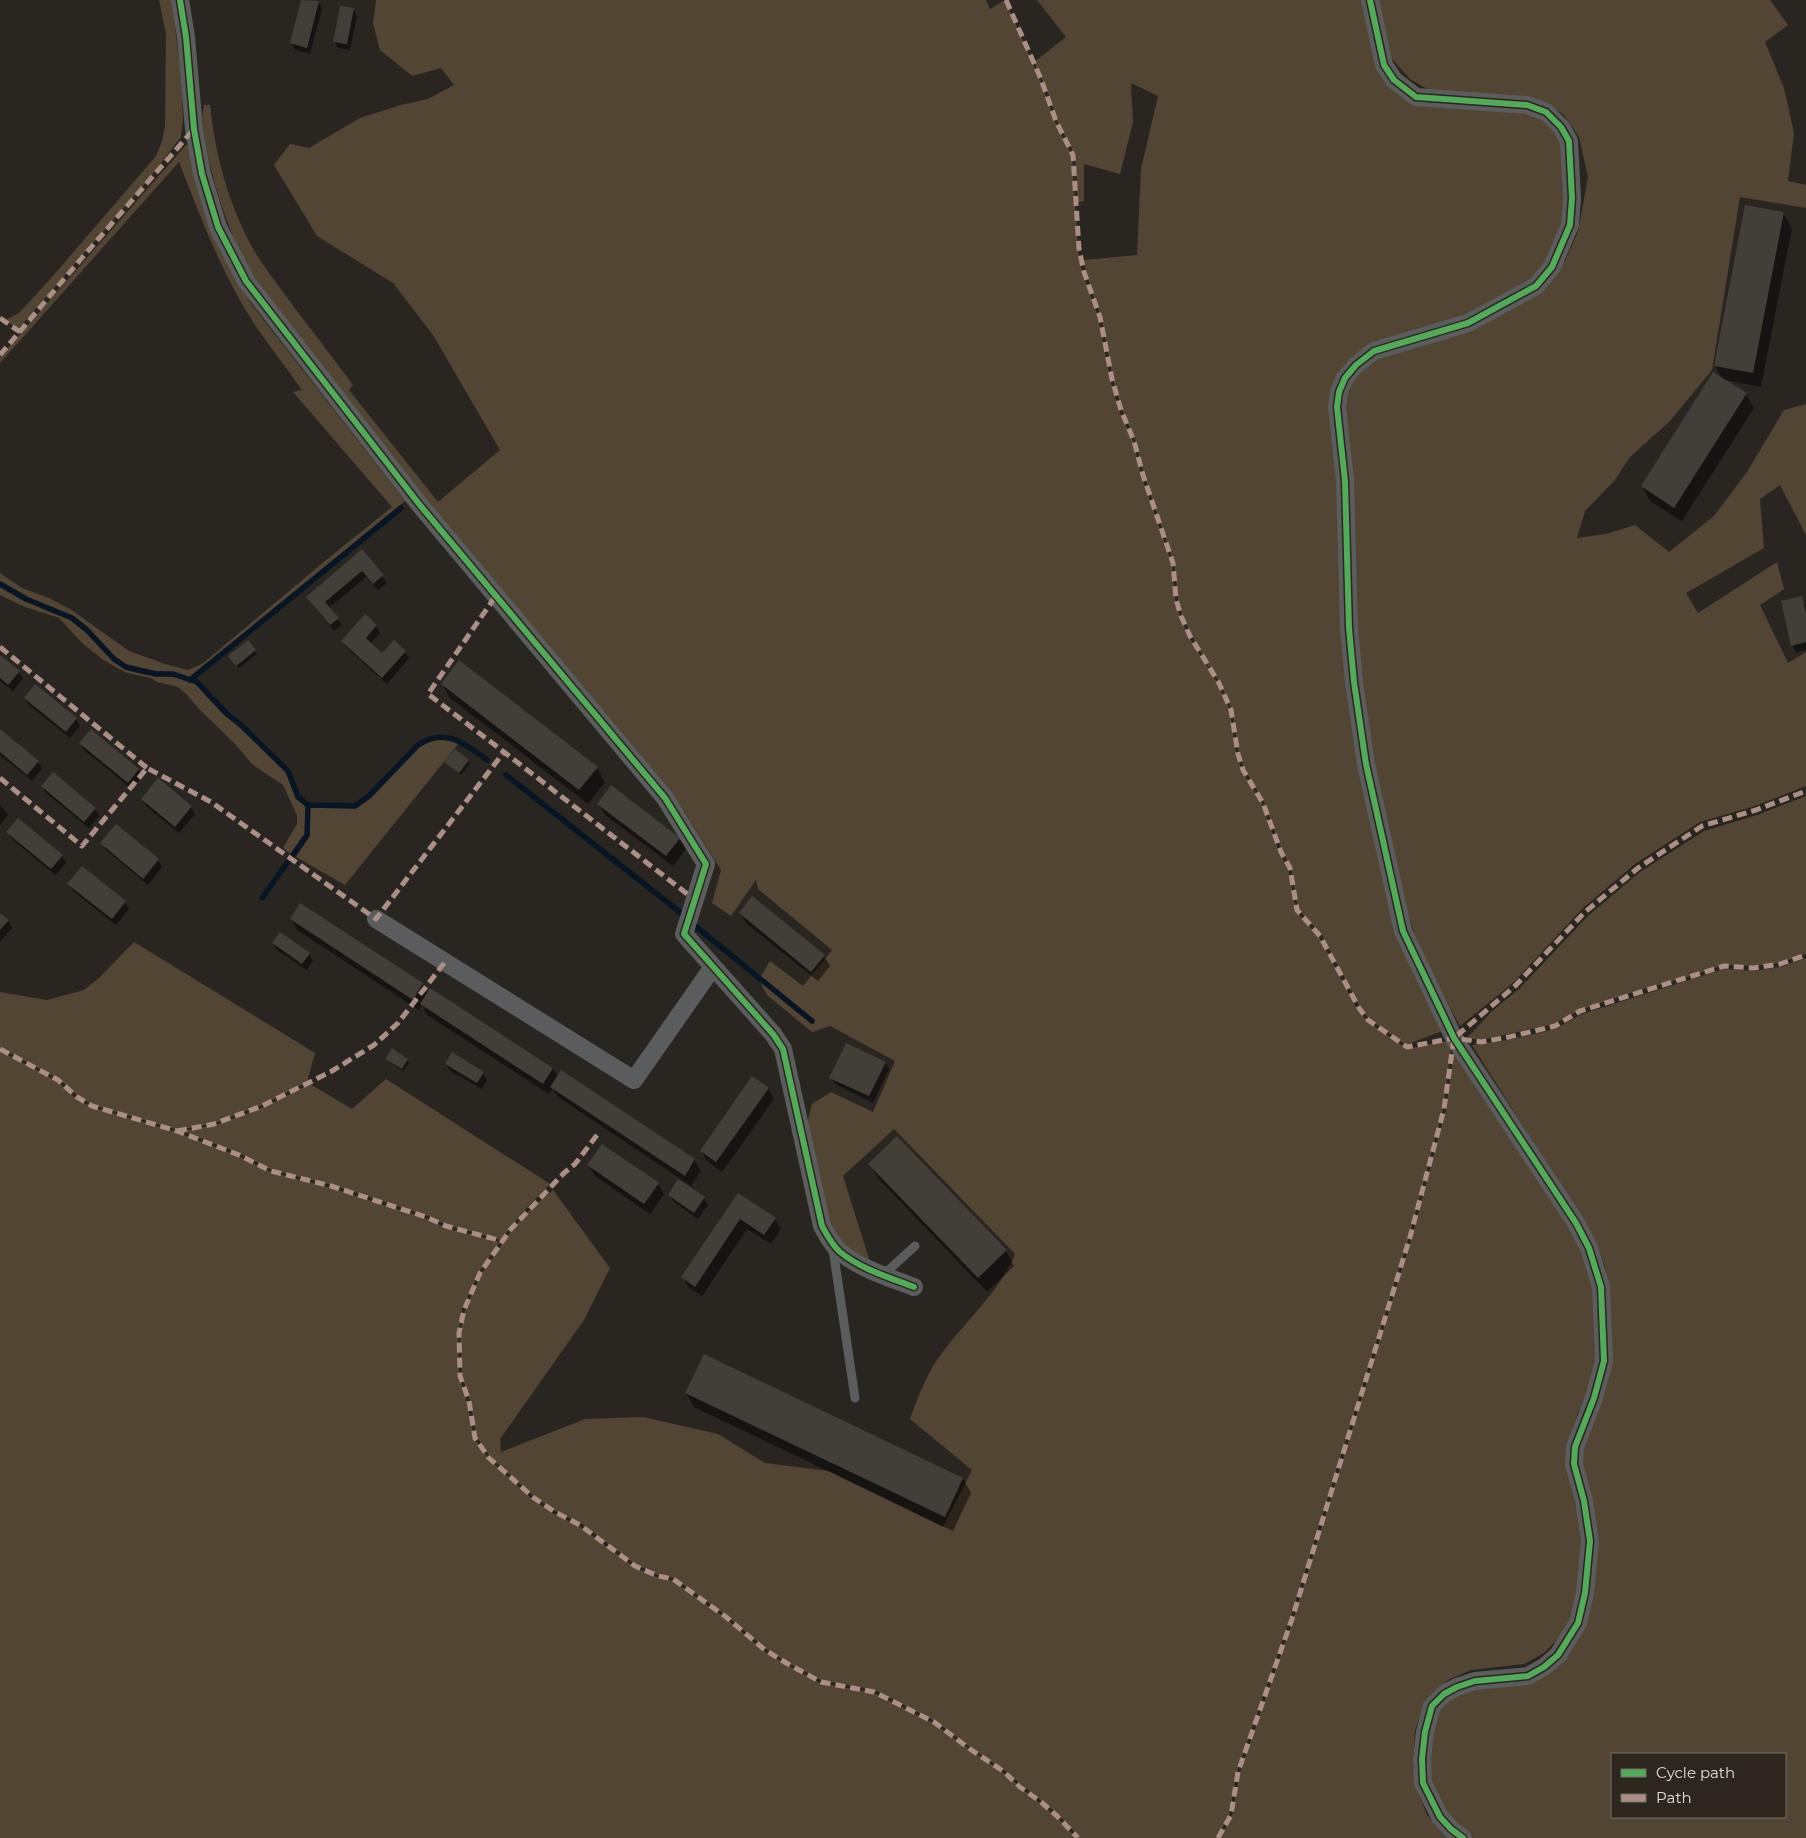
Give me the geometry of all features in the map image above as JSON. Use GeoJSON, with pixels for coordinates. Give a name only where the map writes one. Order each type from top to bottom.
{"type":"FeatureCollection","features":[{"type":"Feature","properties":{"kind":"street"},"geometry":{"type":"LineString","coordinates":[[180,0],[186,37],[193,120],[202,174],[218,227],[246,281],[419,504],[665,798],[706,864],[684,934],[773,1034],[783,1049],[822,1226],[839,1252],[869,1270],[914,1287]]}},
{"type":"Feature","properties":{"kind":"street"},"geometry":{"type":"LineString","coordinates":[[1370,0],[1384,65],[1394,80],[1404,89],[1416,97],[1527,105],[1546,112],[1561,126],[1569,141],[1571,162],[1572,198],[1570,225],[1552,267],[1536,286],[1468,323],[1374,352],[1356,366],[1345,378],[1339,392],[1338,407],[1345,481],[1349,628],[1354,682],[1366,764],[1403,931],[1454,1038],[1576,1223],[1589,1248],[1600,1287],[1604,1361],[1594,1398],[1576,1447],[1574,1464],[1584,1502],[1590,1541],[1585,1593],[1578,1623],[1558,1655],[1544,1667],[1528,1676],[1475,1681],[1457,1687],[1444,1694],[1432,1706],[1428,1716],[1422,1759],[1423,1784],[1440,1817],[1463,1838]]}},
{"type":"Feature","properties":{"kind":"street"},"geometry":{"type":"LineString","coordinates":[[376,919],[634,1080],[713,967]]}},
{"type":"Feature","properties":{"kind":"lane"},"geometry":{"type":"LineString","coordinates":[[832,1244],[855,1398]]}},
{"type":"Feature","properties":{"kind":"lane"},"geometry":{"type":"LineString","coordinates":[[883,1275],[915,1246]]}},
{"type":"Feature","properties":{"kind":"shaded area"},"geometry":{"type":"Polygon","coordinates":[[[159,0],[172,0],[181,78],[183,118],[181,137],[148,180],[18,329],[5,320],[19,313],[156,156],[165,126],[166,34],[159,0]]]}},
{"type":"Feature","properties":{"kind":"shaded area"},"geometry":{"type":"Polygon","coordinates":[[[376,0],[986,0],[990,9],[1005,0],[1040,80],[1055,122],[1072,155],[1078,249],[1082,272],[1098,317],[1110,379],[1119,411],[1133,441],[1141,475],[1172,564],[1175,599],[1180,617],[1189,637],[1218,684],[1230,710],[1236,754],[1242,771],[1262,803],[1279,853],[1288,868],[1296,911],[1319,937],[1357,1009],[1367,1021],[1407,1049],[1452,1040],[1443,1109],[1409,1237],[1290,1619],[1237,1771],[1229,1815],[1217,1838],[1080,1838],[1059,1815],[1004,1770],[935,1721],[875,1690],[821,1680],[788,1663],[766,1649],[727,1616],[674,1578],[658,1575],[635,1564],[581,1523],[555,1511],[535,1497],[490,1457],[477,1437],[470,1401],[462,1376],[460,1333],[465,1310],[481,1274],[512,1230],[523,1216],[553,1190],[610,1268],[584,1320],[500,1439],[501,1452],[585,1419],[643,1417],[718,1434],[765,1463],[829,1471],[943,1527],[972,1470],[910,1419],[923,1385],[937,1360],[991,1294],[1015,1254],[894,1129],[843,1176],[871,1265],[834,1239],[810,1142],[808,1120],[812,1104],[831,1092],[873,1112],[895,1061],[830,1026],[812,1032],[767,995],[759,980],[770,961],[803,986],[832,950],[758,889],[756,880],[731,916],[712,903],[721,870],[684,811],[640,754],[432,507],[340,391],[250,272],[228,224],[212,174],[203,127],[204,105],[210,105],[215,142],[229,195],[256,254],[353,385],[349,390],[438,502],[500,450],[433,335],[393,283],[317,236],[274,165],[290,144],[309,148],[360,118],[428,99],[454,85],[441,68],[412,76],[380,50],[373,23],[376,0]]]}},
{"type":"Feature","properties":{"kind":"shaded area"},"geometry":{"type":"Polygon","coordinates":[[[1037,0],[1364,0],[1397,89],[1524,113],[1541,118],[1563,142],[1566,218],[1544,264],[1529,282],[1465,317],[1425,329],[1338,380],[1371,806],[1445,1030],[1406,1045],[1369,1019],[1360,1007],[1322,935],[1298,909],[1291,867],[1282,851],[1264,802],[1245,770],[1239,754],[1232,710],[1220,682],[1207,664],[1182,616],[1174,563],[1144,475],[1135,440],[1122,410],[1113,379],[1101,316],[1083,260],[1137,255],[1141,169],[1158,96],[1131,83],[1133,122],[1120,174],[1084,164],[1084,201],[1078,202],[1075,155],[1057,121],[1050,98],[1034,62],[1066,37],[1037,0]]]}},
{"type":"Feature","properties":{"kind":"shaded area"},"geometry":{"type":"Polygon","coordinates":[[[1378,0],[1770,0],[1788,25],[1765,42],[1784,88],[1794,133],[1788,181],[1806,185],[1806,208],[1740,197],[1712,370],[1670,421],[1630,457],[1615,480],[1585,511],[1577,538],[1606,534],[1635,525],[1669,552],[1714,516],[1747,472],[1784,410],[1806,404],[1806,535],[1780,485],[1760,499],[1764,548],[1686,593],[1698,613],[1777,562],[1784,589],[1760,605],[1788,663],[1806,652],[1806,786],[1755,806],[1700,822],[1635,864],[1582,909],[1513,983],[1460,1026],[1421,956],[1405,904],[1386,825],[1359,685],[1345,399],[1354,379],[1363,367],[1375,357],[1543,287],[1565,261],[1578,232],[1588,177],[1579,137],[1563,114],[1539,100],[1458,92],[1432,92],[1410,79],[1391,58],[1378,0]]]}},
{"type":"Feature","properties":{"kind":"shaded area"},"geometry":{"type":"Polygon","coordinates":[[[186,145],[189,145],[240,286],[252,305],[405,501],[190,678],[172,672],[143,671],[119,662],[80,622],[54,608],[8,588],[0,582],[0,573],[22,588],[49,598],[70,609],[129,651],[188,670],[202,664],[392,507],[293,392],[302,390],[241,303],[212,244],[179,162],[0,363],[0,357],[186,145]]]}},
{"type":"Feature","properties":{"kind":"shaded area"},"geometry":{"type":"Polygon","coordinates":[[[0,586],[17,596],[54,611],[72,621],[86,632],[111,659],[125,669],[143,674],[178,678],[199,685],[224,713],[278,763],[289,777],[296,795],[306,806],[306,834],[292,855],[283,848],[297,824],[297,815],[283,785],[253,765],[187,695],[178,687],[119,669],[102,659],[82,643],[59,618],[25,607],[0,595],[0,586]]]}},
{"type":"Feature","properties":{"kind":"shaded area"},"geometry":{"type":"Polygon","coordinates":[[[441,738],[459,743],[345,885],[296,857],[310,836],[310,806],[356,807],[370,797],[419,746],[427,741],[441,738]]]}},
{"type":"Feature","properties":{"kind":"shaded area"},"geometry":{"type":"Polygon","coordinates":[[[1806,796],[1806,954],[1779,963],[1754,966],[1724,965],[1580,1010],[1554,1024],[1481,1040],[1467,1038],[1492,1011],[1519,989],[1588,916],[1640,872],[1704,831],[1757,815],[1806,796]]]}},
{"type":"Feature","properties":{"kind":"shaded area"},"geometry":{"type":"Polygon","coordinates":[[[134,942],[315,1053],[307,1082],[262,1105],[215,1123],[178,1130],[93,1105],[78,1096],[59,1079],[0,1048],[0,992],[47,1000],[84,990],[100,977],[134,942]]]}},
{"type":"Feature","properties":{"kind":"shaded area"},"geometry":{"type":"Polygon","coordinates":[[[1806,958],[1806,1838],[1474,1838],[1464,1835],[1438,1806],[1427,1767],[1434,1713],[1459,1692],[1530,1679],[1589,1601],[1580,1464],[1610,1292],[1604,1264],[1595,1241],[1472,1045],[1509,1040],[1555,1029],[1582,1014],[1724,969],[1754,971],[1780,967],[1806,958]]]}},
{"type":"Feature","properties":{"kind":"shaded area"},"geometry":{"type":"Polygon","coordinates":[[[1455,1043],[1580,1244],[1593,1281],[1597,1347],[1594,1373],[1577,1415],[1567,1454],[1582,1549],[1576,1607],[1563,1634],[1544,1653],[1524,1664],[1471,1670],[1448,1680],[1426,1701],[1415,1730],[1413,1764],[1417,1790],[1427,1815],[1450,1838],[1220,1838],[1232,1816],[1240,1772],[1293,1620],[1412,1237],[1446,1110],[1455,1043]]]}},
{"type":"Feature","properties":{"kind":"shaded area"},"geometry":{"type":"Polygon","coordinates":[[[0,1051],[57,1081],[76,1099],[92,1107],[177,1132],[238,1156],[271,1172],[331,1188],[425,1218],[446,1228],[500,1242],[479,1272],[462,1309],[458,1333],[459,1376],[467,1402],[474,1438],[488,1458],[533,1500],[554,1514],[579,1526],[634,1567],[657,1577],[673,1581],[725,1618],[764,1651],[787,1665],[820,1683],[874,1693],[933,1723],[1002,1772],[1057,1817],[1076,1838],[0,1838],[0,1051]]]}},
{"type":"Feature","properties":{"kind":"shaded area"},"geometry":{"type":"Polygon","coordinates":[[[386,1079],[550,1184],[521,1214],[501,1240],[447,1225],[426,1215],[332,1185],[272,1170],[239,1153],[182,1131],[216,1125],[264,1107],[310,1084],[352,1109],[386,1079]]]}},
{"type":"Feature","properties":{"kind":"building"},"geometry":{"type":"Polygon","coordinates":[[[301,0],[319,1],[307,48],[290,43],[301,0]]]}},
{"type":"Feature","properties":{"kind":"building"},"geometry":{"type":"Polygon","coordinates":[[[340,6],[354,8],[347,44],[333,42],[340,6]]]}},
{"type":"Feature","properties":{"kind":"building"},"geometry":{"type":"Polygon","coordinates":[[[1745,205],[1784,212],[1753,373],[1714,366],[1745,205]]]}},
{"type":"Feature","properties":{"kind":"building"},"geometry":{"type":"Polygon","coordinates":[[[1713,372],[1747,393],[1674,508],[1641,486],[1713,372]]]}},
{"type":"Feature","properties":{"kind":"building"},"geometry":{"type":"Polygon","coordinates":[[[362,549],[384,575],[373,584],[362,571],[325,602],[339,618],[330,625],[306,597],[362,549]]]}},
{"type":"Feature","properties":{"kind":"building"},"geometry":{"type":"Polygon","coordinates":[[[1802,596],[1806,613],[1806,642],[1791,646],[1781,601],[1802,596]]]}},
{"type":"Feature","properties":{"kind":"building"},"geometry":{"type":"Polygon","coordinates":[[[365,614],[377,625],[366,638],[382,653],[394,640],[406,651],[382,678],[341,641],[365,614]]]}},
{"type":"Feature","properties":{"kind":"building"},"geometry":{"type":"Polygon","coordinates":[[[248,640],[256,650],[236,666],[228,656],[248,640]]]}},
{"type":"Feature","properties":{"kind":"building"},"geometry":{"type":"Polygon","coordinates":[[[0,655],[20,671],[8,685],[0,678],[0,655]]]}},
{"type":"Feature","properties":{"kind":"building"},"geometry":{"type":"Polygon","coordinates":[[[459,660],[598,767],[579,790],[441,684],[459,660]]]}},
{"type":"Feature","properties":{"kind":"building"},"geometry":{"type":"Polygon","coordinates":[[[35,684],[77,718],[66,732],[24,698],[35,684]]]}},
{"type":"Feature","properties":{"kind":"building"},"geometry":{"type":"Polygon","coordinates":[[[0,729],[39,761],[27,775],[0,752],[0,729]]]}},
{"type":"Feature","properties":{"kind":"building"},"geometry":{"type":"Polygon","coordinates":[[[91,729],[139,769],[128,783],[79,743],[91,729]]]}},
{"type":"Feature","properties":{"kind":"building"},"geometry":{"type":"Polygon","coordinates":[[[455,749],[469,760],[459,773],[444,762],[455,749]]]}},
{"type":"Feature","properties":{"kind":"building"},"geometry":{"type":"Polygon","coordinates":[[[53,772],[96,808],[84,822],[41,786],[53,772]]]}},
{"type":"Feature","properties":{"kind":"building"},"geometry":{"type":"Polygon","coordinates":[[[158,778],[192,806],[175,827],[141,799],[158,778]]]}},
{"type":"Feature","properties":{"kind":"building"},"geometry":{"type":"Polygon","coordinates":[[[611,785],[680,838],[666,856],[597,804],[611,785]]]}},
{"type":"Feature","properties":{"kind":"building"},"geometry":{"type":"Polygon","coordinates":[[[18,818],[63,855],[51,869],[6,832],[18,818]]]}},
{"type":"Feature","properties":{"kind":"building"},"geometry":{"type":"Polygon","coordinates":[[[116,824],[159,859],[143,879],[100,843],[116,824]]]}},
{"type":"Feature","properties":{"kind":"building"},"geometry":{"type":"Polygon","coordinates":[[[82,866],[126,901],[112,919],[67,884],[82,866]]]}},
{"type":"Feature","properties":{"kind":"building"},"geometry":{"type":"Polygon","coordinates":[[[752,896],[825,955],[811,972],[739,913],[752,896]]]}},
{"type":"Feature","properties":{"kind":"building"},"geometry":{"type":"Polygon","coordinates":[[[300,903],[423,983],[413,1000],[290,919],[300,903]]]}},
{"type":"Feature","properties":{"kind":"building"},"geometry":{"type":"Polygon","coordinates":[[[0,913],[9,920],[0,930],[0,913]]]}},
{"type":"Feature","properties":{"kind":"building"},"geometry":{"type":"Polygon","coordinates":[[[280,932],[310,953],[302,964],[272,943],[280,932]]]}},
{"type":"Feature","properties":{"kind":"building"},"geometry":{"type":"Polygon","coordinates":[[[430,988],[553,1068],[543,1084],[420,1004],[430,988]]]}},
{"type":"Feature","properties":{"kind":"building"},"geometry":{"type":"Polygon","coordinates":[[[846,1043],[886,1062],[869,1096],[829,1078],[846,1043]]]}},
{"type":"Feature","properties":{"kind":"building"},"geometry":{"type":"Polygon","coordinates":[[[392,1048],[408,1059],[402,1069],[385,1059],[392,1048]]]}},
{"type":"Feature","properties":{"kind":"building"},"geometry":{"type":"Polygon","coordinates":[[[452,1052],[484,1072],[477,1083],[445,1064],[452,1052]]]}},
{"type":"Feature","properties":{"kind":"building"},"geometry":{"type":"Polygon","coordinates":[[[561,1070],[695,1159],[685,1176],[550,1087],[561,1070]]]}},
{"type":"Feature","properties":{"kind":"building"},"geometry":{"type":"Polygon","coordinates":[[[752,1076],[769,1088],[716,1162],[700,1151],[752,1076]]]}},
{"type":"Feature","properties":{"kind":"building"},"geometry":{"type":"Polygon","coordinates":[[[897,1136],[1007,1250],[978,1278],[868,1164],[897,1136]]]}},
{"type":"Feature","properties":{"kind":"building"},"geometry":{"type":"Polygon","coordinates":[[[602,1144],[659,1183],[644,1204],[587,1165],[602,1144]]]}},
{"type":"Feature","properties":{"kind":"building"},"geometry":{"type":"Polygon","coordinates":[[[678,1179],[705,1197],[694,1213],[668,1195],[678,1179]]]}},
{"type":"Feature","properties":{"kind":"building"},"geometry":{"type":"Polygon","coordinates":[[[738,1193],[776,1218],[764,1235],[740,1219],[695,1287],[681,1277],[738,1193]]]}},
{"type":"Feature","properties":{"kind":"building"},"geometry":{"type":"Polygon","coordinates":[[[704,1354],[963,1478],[945,1517],[685,1393],[704,1354]]]}},
{"type":"Feature","properties":{"kind":"waterway"},"geometry":{"type":"LineString","coordinates":[[190,680],[401,508]]}},
{"type":"Feature","properties":{"kind":"waterway"},"geometry":{"type":"LineString","coordinates":[[0,584],[26,599],[72,618],[87,630],[114,659],[126,667],[156,674],[173,674],[197,682],[226,713],[288,771],[298,797],[308,805],[355,806],[369,796],[418,745],[437,737],[454,739],[487,760]]}},
{"type":"Feature","properties":{"kind":"waterway"},"geometry":{"type":"LineString","coordinates":[[506,775],[681,913]]}},
{"type":"Feature","properties":{"kind":"waterway"},"geometry":{"type":"LineString","coordinates":[[262,898],[307,835],[308,805]]}},
{"type":"Feature","properties":{"kind":"waterway"},"geometry":{"type":"LineString","coordinates":[[694,925],[812,1021]]}},
{"type":"Feature","properties":{"kind":"marked path"},"geometry":{"type":"LineString","coordinates":[[1006,0],[1041,79],[1056,121],[1073,155],[1079,249],[1084,272],[1100,317],[1112,379],[1121,410],[1134,441],[1143,475],[1173,563],[1176,599],[1181,616],[1190,636],[1219,683],[1231,710],[1238,754],[1243,770],[1263,803],[1281,852],[1290,868],[1297,910],[1320,936],[1359,1008],[1368,1020],[1407,1047],[1454,1038],[1481,1042],[1555,1026],[1580,1011],[1724,966],[1754,968],[1780,964],[1806,955]]}},
{"type":"Feature","properties":{"kind":"marked path"},"geometry":{"type":"LineString","coordinates":[[0,355],[194,129]]}},
{"type":"Feature","properties":{"kind":"marked path"},"geometry":{"type":"LineString","coordinates":[[0,318],[20,332]]}},
{"type":"Feature","properties":{"kind":"marked path"},"geometry":{"type":"LineString","coordinates":[[495,597],[428,694],[504,752]]}},
{"type":"Feature","properties":{"kind":"marked path"},"geometry":{"type":"LineString","coordinates":[[0,647],[147,768]]}},
{"type":"Feature","properties":{"kind":"marked path"},"geometry":{"type":"LineString","coordinates":[[0,778],[82,846],[147,768],[211,802],[376,919],[504,752],[695,900]]}},
{"type":"Feature","properties":{"kind":"marked path"},"geometry":{"type":"LineString","coordinates":[[1218,1838],[1231,1815],[1238,1772],[1292,1619],[1410,1237],[1444,1109],[1454,1038],[1515,986],[1585,912],[1638,868],[1702,826],[1756,810],[1806,791]]}},
{"type":"Feature","properties":{"kind":"marked path"},"geometry":{"type":"LineString","coordinates":[[177,1131],[214,1124],[262,1106],[332,1071],[374,1045],[398,1023],[445,962]]}},
{"type":"Feature","properties":{"kind":"marked path"},"geometry":{"type":"LineString","coordinates":[[0,1049],[58,1080],[77,1097],[92,1106],[177,1131],[239,1155],[271,1171],[331,1186],[426,1217],[446,1226],[502,1241]]}},
{"type":"Feature","properties":{"kind":"marked path"},"geometry":{"type":"LineString","coordinates":[[597,1135],[575,1164],[564,1173],[511,1229],[480,1273],[464,1310],[459,1333],[460,1376],[469,1401],[475,1438],[489,1458],[534,1498],[580,1525],[635,1566],[658,1576],[673,1579],[726,1617],[765,1650],[821,1682],[874,1692],[934,1722],[1003,1771],[1057,1816],[1078,1838]]}},
{"type":"Feature","properties":{"kind":"cycle path"},"geometry":{"type":"LineString","coordinates":[[180,0],[186,37],[194,129],[202,174],[218,227],[246,281],[419,504],[665,798],[706,864],[684,934],[773,1034],[783,1049],[822,1226],[830,1240],[848,1258],[875,1272],[914,1287]]}},
{"type":"Feature","properties":{"kind":"cycle path"},"geometry":{"type":"LineString","coordinates":[[1370,0],[1384,65],[1394,80],[1416,97],[1527,105],[1546,112],[1561,127],[1569,141],[1572,198],[1570,225],[1552,267],[1536,286],[1468,323],[1374,351],[1356,365],[1345,378],[1339,392],[1337,407],[1345,481],[1349,628],[1354,682],[1366,764],[1403,931],[1454,1038],[1576,1223],[1589,1248],[1601,1287],[1604,1361],[1594,1398],[1575,1447],[1574,1464],[1584,1501],[1590,1541],[1585,1593],[1578,1623],[1558,1655],[1544,1667],[1528,1676],[1475,1681],[1444,1694],[1432,1706],[1425,1732],[1422,1759],[1423,1783],[1440,1817],[1463,1838]]}}]}
